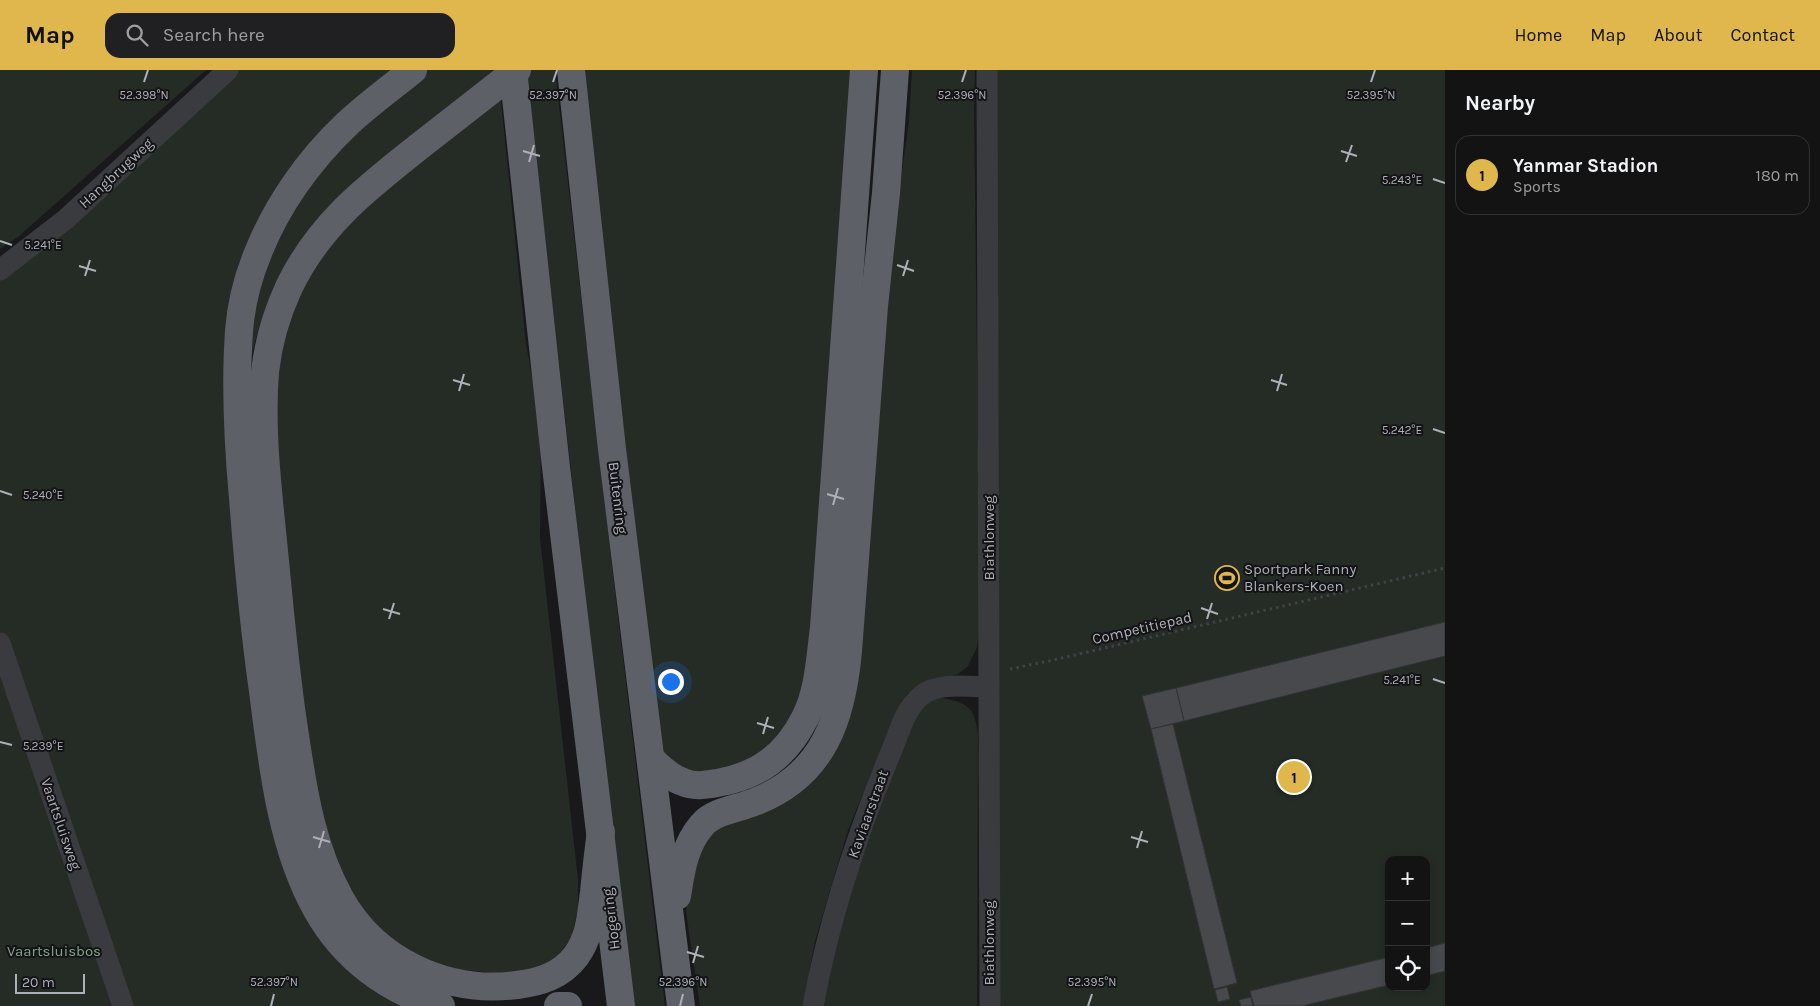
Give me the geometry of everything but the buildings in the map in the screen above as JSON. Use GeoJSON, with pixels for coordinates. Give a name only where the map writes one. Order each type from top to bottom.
{"type":"FeatureCollection","features":[{"type":"Feature","properties":{"kind":"highway"},"geometry":{"type":"LineString","coordinates":[[413,70],[346,125],[321,152],[296,184],[268,232],[250,275],[239,328],[238,418],[247,560],[257,652],[270,745],[290,845],[316,909],[331,933],[351,955],[370,972],[392,986],[412,996],[441,1006]]}},
{"type":"Feature","properties":{"kind":"highway"},"geometry":{"type":"LineString","coordinates":[[513,70],[520,130],[556,468],[601,832],[592,916],[588,933],[574,959],[560,971],[540,981],[513,985],[485,986],[459,984],[422,972],[400,961],[378,946],[352,918],[340,898],[323,861],[309,819],[288,697],[266,470],[264,385],[269,346],[288,290],[316,242],[341,213],[373,183],[517,70]]}},
{"type":"Feature","properties":{"kind":"highway"},"geometry":{"type":"LineString","coordinates":[[652,760],[672,777],[683,783],[703,785],[738,779],[764,765],[787,747],[806,716],[814,695],[824,628],[864,70]]}},
{"type":"Feature","properties":{"kind":"highway"},"geometry":{"type":"LineString","coordinates":[[682,1006],[672,925],[682,865],[687,849],[702,824],[714,815],[770,796],[786,786],[802,771],[828,739],[840,704],[847,660],[874,306],[886,193],[895,70]]}},
{"type":"Feature","properties":{"kind":"highway","name":"Buitenring"},"geometry":{"type":"LineString","coordinates":[[572,79],[612,449],[672,925]]}},
{"type":"Feature","properties":{"kind":"highway","name":"Hogering"},"geometry":{"type":"LineString","coordinates":[[601,832],[621,1006]]}},
{"type":"Feature","properties":{"kind":"highway"},"geometry":{"type":"LineString","coordinates":[[558,1006],[568,1006]]}},
{"type":"Feature","properties":{"kind":"street","name":"Hangbrugweg"},"geometry":{"type":"LineString","coordinates":[[0,270],[66,219],[228,70]]}},
{"type":"Feature","properties":{"kind":"street","name":"Biathlonweg"},"geometry":{"type":"LineString","coordinates":[[987,70],[990,1006]]}},
{"type":"Feature","properties":{"kind":"street","name":"Vaartsluisweg"},"geometry":{"type":"LineString","coordinates":[[0,643],[123,1006]]}},
{"type":"Feature","properties":{"kind":"street","name":"Kaviaarstraat"},"geometry":{"type":"LineString","coordinates":[[813,1006],[829,934],[849,865],[877,786],[906,715],[923,694],[989,678]]}},
{"type":"Feature","properties":{"kind":"path","name":"Competitiepad"},"geometry":{"type":"LineString","coordinates":[[989,678],[1011,669],[1445,568]]}},
{"type":"Feature","properties":{"kind":"green space"},"geometry":{"type":"Polygon","coordinates":[[[0,70],[206,70],[19,236],[0,249],[0,70]]]}},
{"type":"Feature","properties":{"kind":"green space","name":"Vaartsluisbos"},"geometry":{"type":"Polygon","coordinates":[[[231,70],[399,70],[323,132],[232,301],[224,343],[225,371],[257,708],[411,1006],[0,1006],[0,269],[231,70]]]}},
{"type":"Feature","properties":{"kind":"green space"},"geometry":{"type":"Polygon","coordinates":[[[426,70],[499,70],[269,303],[257,334],[248,373],[246,336],[269,252],[316,172],[394,97],[426,70]]]}},
{"type":"Feature","properties":{"kind":"green space"},"geometry":{"type":"Polygon","coordinates":[[[526,70],[555,70],[665,1006],[634,1006],[597,702],[526,70]]]}},
{"type":"Feature","properties":{"kind":"green space"},"geometry":{"type":"Polygon","coordinates":[[[582,70],[855,70],[812,656],[795,721],[753,763],[701,774],[682,768],[667,760],[660,748],[621,424],[582,70]]]}},
{"type":"Feature","properties":{"kind":"green space"},"geometry":{"type":"Polygon","coordinates":[[[912,70],[975,70],[980,622],[977,647],[968,666],[958,674],[916,687],[906,695],[893,721],[848,830],[815,941],[803,1006],[700,1006],[686,912],[688,879],[705,836],[816,772],[909,122],[912,70]]]}},
{"type":"Feature","properties":{"kind":"green space","name":"Sportpark Fanny Blankers-Koen"},"geometry":{"type":"Polygon","coordinates":[[[994,70],[1445,70],[1445,1006],[997,1006],[994,70]]]}},
{"type":"Feature","properties":{"kind":"green space"},"geometry":{"type":"Polygon","coordinates":[[[500,92],[526,344],[541,426],[540,538],[578,880],[578,909],[571,939],[557,956],[540,968],[519,975],[419,966],[360,918],[313,805],[272,443],[283,320],[329,238],[500,92]]]}},
{"type":"Feature","properties":{"kind":"green space"},"geometry":{"type":"Polygon","coordinates":[[[941,698],[958,702],[969,708],[977,727],[977,1006],[819,1006],[835,934],[914,714],[927,699],[941,698]]]}},
{"type":"Feature","properties":{"kind":"place","name":"Sportpark Fanny Blankers-Koen"},"geometry":{"type":"Point","coordinates":[1227,578]}},
{"type":"Feature","properties":{"kind":"place","name":"Yanmar Stadion"},"geometry":{"type":"Point","coordinates":[1294,777]}}]}
